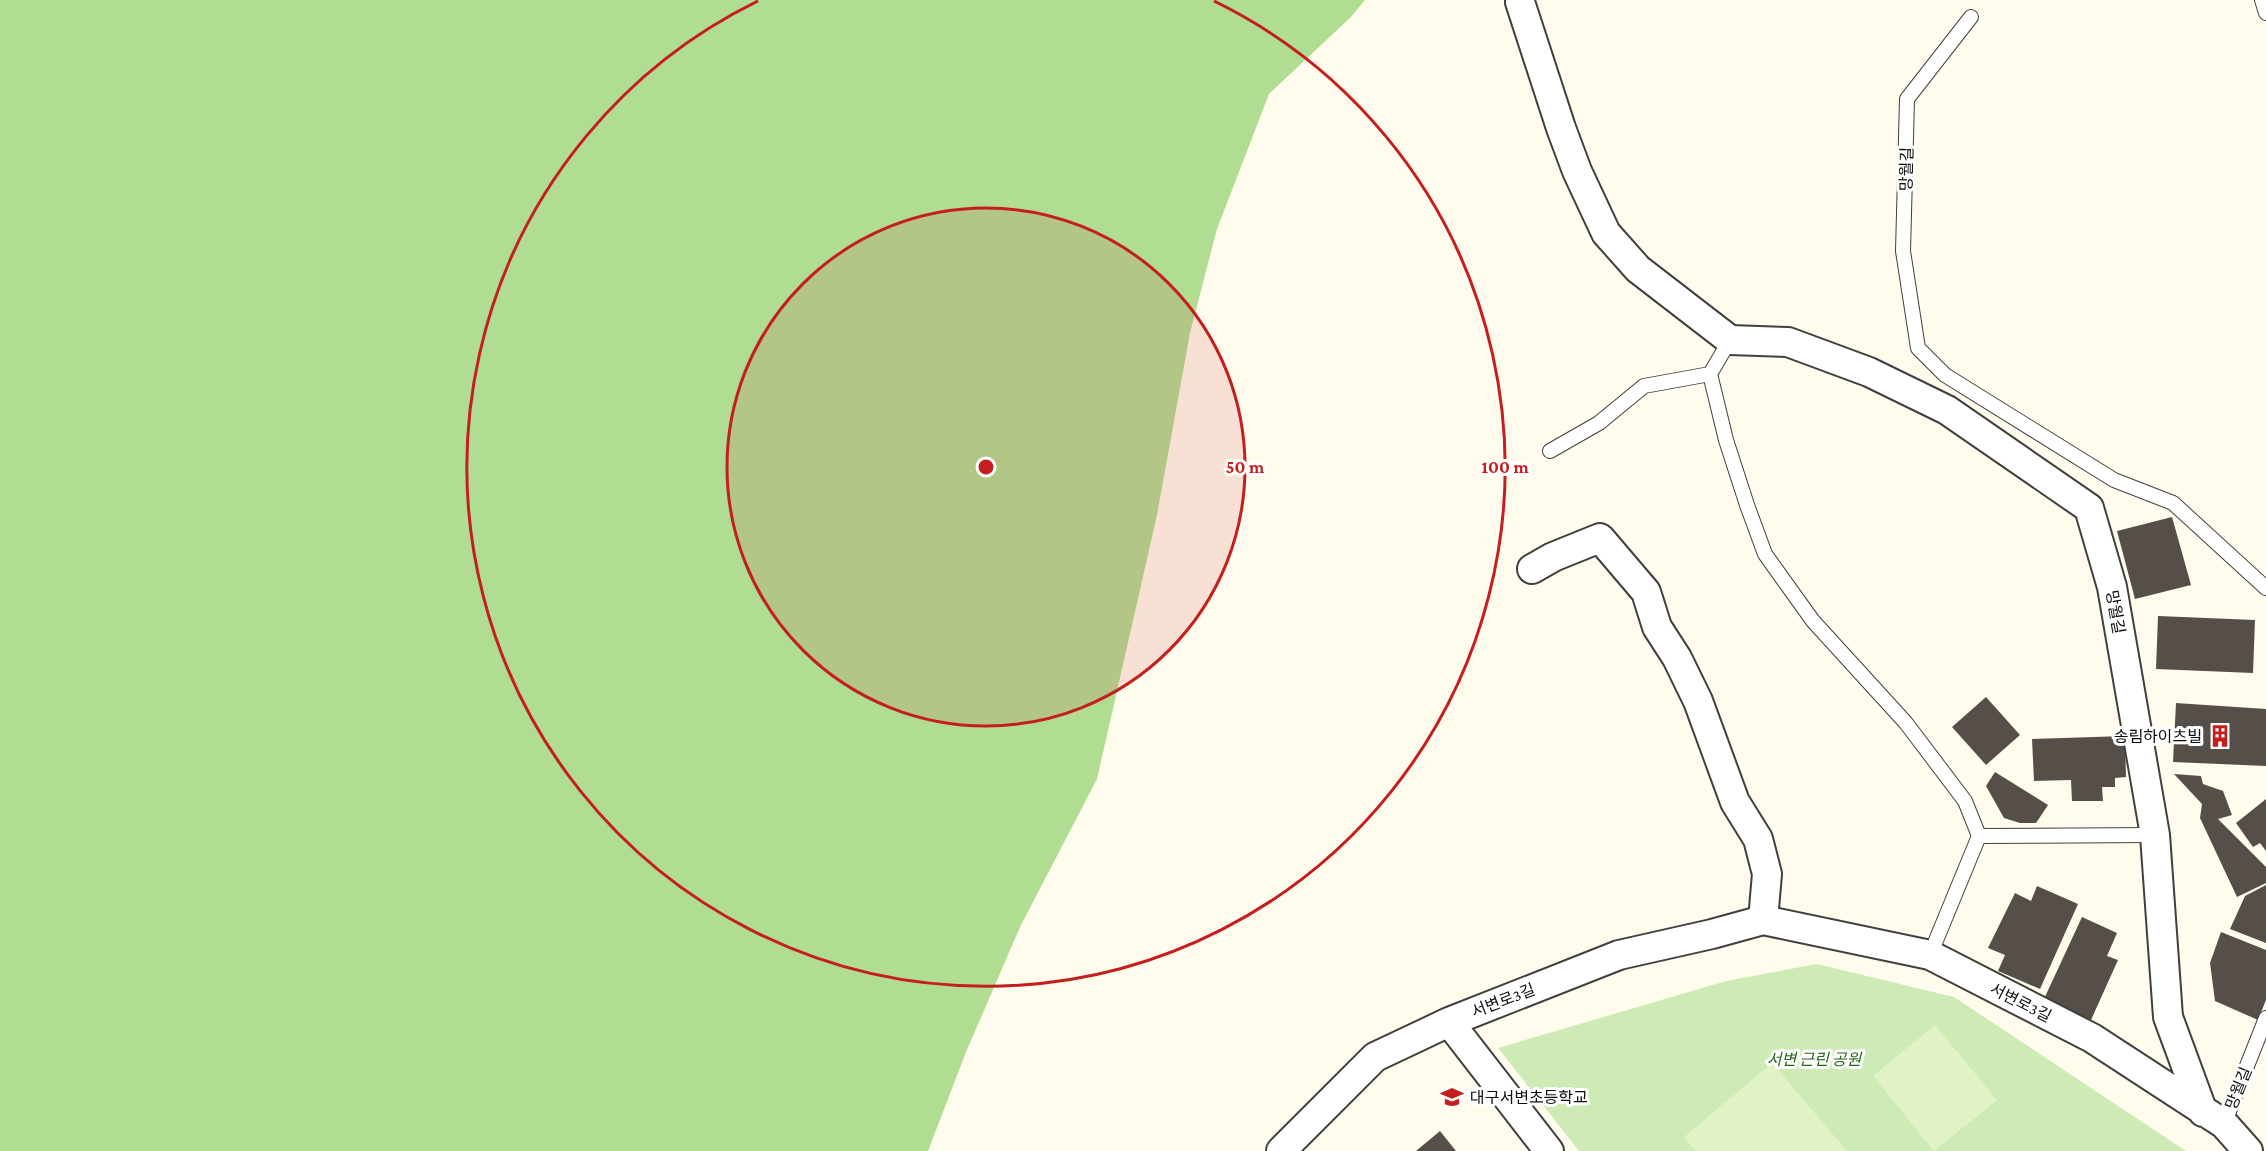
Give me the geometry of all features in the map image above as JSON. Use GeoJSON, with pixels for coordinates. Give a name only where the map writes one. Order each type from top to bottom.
{"type":"FeatureCollection","features":[{"type":"Feature","properties":{"kind":"street"},"geometry":{"type":"LineString","coordinates":[[1520,2],[1561,128],[1606,233],[1638,269],[1730,340]]}},
{"type":"Feature","properties":{"kind":"street","name":"망월길"},"geometry":{"type":"LineString","coordinates":[[1730,340],[1788,342],[1869,372],[1947,410],[2089,508],[2112,587],[2155,835],[2168,1017],[2213,1118]]}},
{"type":"Feature","properties":{"kind":"street"},"geometry":{"type":"LineString","coordinates":[[1532,569],[1553,557],[1600,538],[1646,592],[1657,627],[1677,658],[1698,701],[1735,802],[1758,839],[1767,874],[1763,920]]}},
{"type":"Feature","properties":{"kind":"street","name":"서변로3길"},"geometry":{"type":"LineString","coordinates":[[1281,1151],[1375,1057],[1449,1022],[1619,955],[1763,920],[1930,955],[2092,1038],[2213,1118],[2248,1151]]}},
{"type":"Feature","properties":{"kind":"street"},"geometry":{"type":"LineString","coordinates":[[1449,1022],[1549,1151]]}},
{"type":"Feature","properties":{"kind":"lane"},"geometry":{"type":"LineString","coordinates":[[2262,0],[2266,13]]}},
{"type":"Feature","properties":{"kind":"lane","name":"망월길"},"geometry":{"type":"LineString","coordinates":[[1971,17],[1907,99],[1904,251],[1918,348],[1945,375],[2114,480],[2173,503],[2266,588]]}},
{"type":"Feature","properties":{"kind":"lane"},"geometry":{"type":"LineString","coordinates":[[1730,340],[1710,374],[1730,451],[1765,554],[1813,621],[1906,723],[1965,801],[1979,837],[1930,955]]}},
{"type":"Feature","properties":{"kind":"lane"},"geometry":{"type":"LineString","coordinates":[[1550,451],[1599,423],[1644,386],[1710,374]]}},
{"type":"Feature","properties":{"kind":"lane"},"geometry":{"type":"LineString","coordinates":[[1979,837],[2155,835]]}},
{"type":"Feature","properties":{"kind":"lane","name":"망월길"},"geometry":{"type":"LineString","coordinates":[[2213,1118],[2266,1018]]}},
{"type":"Feature","properties":{"kind":"green space"},"geometry":{"type":"Polygon","coordinates":[[[0,0],[1365,0],[1351,17],[1269,94],[1217,229],[1190,333],[1157,515],[1097,779],[1020,927],[966,1052],[928,1151],[0,1151],[0,0]]]}},
{"type":"Feature","properties":{"kind":"green space","name":"서변 근린 공원"},"geometry":{"type":"Polygon","coordinates":[[[1817,964],[1954,997],[2186,1151],[1579,1151],[1498,1048],[1726,981],[1817,964]]]}},
{"type":"Feature","properties":{"kind":"green space"},"geometry":{"type":"Polygon","coordinates":[[[1935,1025],[1997,1100],[1934,1151],[1873,1076],[1935,1025]]]}},
{"type":"Feature","properties":{"kind":"green space"},"geometry":{"type":"Polygon","coordinates":[[[1772,1063],[1847,1151],[1696,1151],[1684,1137],[1772,1063]]]}},
{"type":"Feature","properties":{"kind":"building"},"geometry":{"type":"Polygon","coordinates":[[[2172,517],[2191,585],[2135,599],[2117,531],[2172,517]]]}},
{"type":"Feature","properties":{"kind":"building"},"geometry":{"type":"Polygon","coordinates":[[[2158,616],[2255,620],[2253,673],[2156,669],[2158,616]]]}},
{"type":"Feature","properties":{"kind":"building"},"geometry":{"type":"Polygon","coordinates":[[[1986,697],[2020,735],[1986,765],[1952,727],[1986,697]]]}},
{"type":"Feature","properties":{"kind":"building","name":"송림하이츠빌"},"geometry":{"type":"Polygon","coordinates":[[[2176,703],[2266,709],[2266,766],[2173,762],[2176,703]]]}},
{"type":"Feature","properties":{"kind":"building"},"geometry":{"type":"Polygon","coordinates":[[[2125,736],[2126,777],[2115,778],[2115,787],[2102,787],[2103,801],[2072,801],[2071,780],[2034,781],[2032,739],[2125,736]]]}},
{"type":"Feature","properties":{"kind":"building"},"geometry":{"type":"Polygon","coordinates":[[[1995,772],[2048,805],[2036,823],[2020,823],[2004,818],[1986,786],[1995,772]]]}},
{"type":"Feature","properties":{"kind":"building"},"geometry":{"type":"Polygon","coordinates":[[[2174,774],[2201,776],[2203,784],[2223,791],[2232,815],[2218,819],[2266,867],[2266,883],[2237,897],[2200,818],[2202,804],[2174,774]]]}},
{"type":"Feature","properties":{"kind":"building"},"geometry":{"type":"Polygon","coordinates":[[[2266,799],[2266,851],[2260,843],[2253,847],[2236,823],[2266,799]]]}},
{"type":"Feature","properties":{"kind":"building"},"geometry":{"type":"Polygon","coordinates":[[[2266,885],[2266,943],[2230,929],[2245,896],[2266,885]]]}},
{"type":"Feature","properties":{"kind":"building"},"geometry":{"type":"Polygon","coordinates":[[[2037,886],[2078,904],[2040,989],[1998,971],[2005,955],[1988,948],[2015,893],[2031,901],[2037,886]]]}},
{"type":"Feature","properties":{"kind":"building"},"geometry":{"type":"Polygon","coordinates":[[[2082,917],[2117,933],[2107,956],[2118,960],[2091,1020],[2044,999],[2082,917]]]}},
{"type":"Feature","properties":{"kind":"building"},"geometry":{"type":"Polygon","coordinates":[[[2221,932],[2266,950],[2266,1000],[2258,1020],[2215,1001],[2210,963],[2221,932]]]}},
{"type":"Feature","properties":{"kind":"building","name":"대구서변초등학교"},"geometry":{"type":"Polygon","coordinates":[[[1440,1131],[1456,1151],[1416,1151],[1440,1131]]]}},
{"type":"Feature","properties":{"kind":"place","name":"송림하이츠빌"},"geometry":{"type":"Point","coordinates":[2220,736]}},
{"type":"Feature","properties":{"kind":"place","name":"대구서변초등학교"},"geometry":{"type":"Point","coordinates":[1452,1097]}}]}
